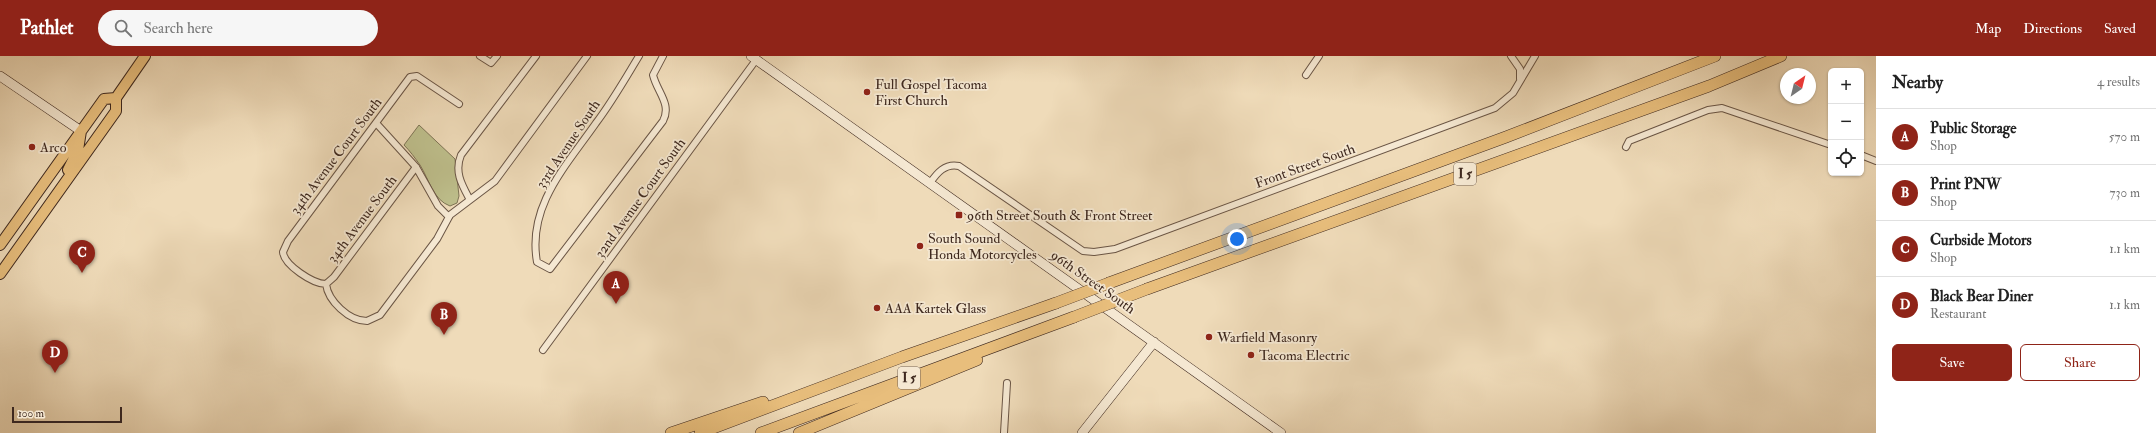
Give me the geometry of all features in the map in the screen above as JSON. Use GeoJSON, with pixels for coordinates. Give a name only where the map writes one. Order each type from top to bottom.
{"type":"FeatureCollection","features":[{"type":"Feature","properties":{"kind":"highway","name":"I 5"},"geometry":{"type":"LineString","coordinates":[[700,433],[902,357],[1056,303],[1506,137],[1715,56]]}},
{"type":"Feature","properties":{"kind":"highway","name":"I 5"},"geometry":{"type":"LineString","coordinates":[[761,433],[1147,289],[1701,88],[1781,56]]}},
{"type":"Feature","properties":{"kind":"highway"},"geometry":{"type":"LineString","coordinates":[[799,433],[982,358],[1056,324]]}},
{"type":"Feature","properties":{"kind":"highway"},"geometry":{"type":"LineString","coordinates":[[671,433],[902,357]]}},
{"type":"Feature","properties":{"kind":"main road"},"geometry":{"type":"LineString","coordinates":[[0,274],[67,179],[73,174],[116,111],[116,98],[145,56]]}},
{"type":"Feature","properties":{"kind":"main road","name":"96th Street South"},"geometry":{"type":"LineString","coordinates":[[754,58],[1281,433]]}},
{"type":"Feature","properties":{"kind":"main road"},"geometry":{"type":"LineString","coordinates":[[0,76],[81,131]]}},
{"type":"Feature","properties":{"kind":"main road"},"geometry":{"type":"LineString","coordinates":[[0,245],[104,99],[116,98]]}},
{"type":"Feature","properties":{"kind":"main road"},"geometry":{"type":"LineString","coordinates":[[67,179],[68,171],[78,150],[81,131]]}},
{"type":"Feature","properties":{"kind":"main road"},"geometry":{"type":"LineString","coordinates":[[1082,433],[1154,342]]}},
{"type":"Feature","properties":{"kind":"street"},"geometry":{"type":"LineString","coordinates":[[480,56],[491,64],[497,56]]}},
{"type":"Feature","properties":{"kind":"street"},"geometry":{"type":"LineString","coordinates":[[470,200],[458,171],[461,155],[536,56]]}},
{"type":"Feature","properties":{"kind":"street"},"geometry":{"type":"LineString","coordinates":[[326,284],[330,298],[342,310],[359,320],[371,320],[380,314],[440,235],[449,216],[489,187],[499,177],[587,56]]}},
{"type":"Feature","properties":{"kind":"street","name":"33rd Avenue South"},"geometry":{"type":"LineString","coordinates":[[550,269],[537,262],[535,248],[538,221],[546,197],[555,179],[607,108],[639,56]]}},
{"type":"Feature","properties":{"kind":"street","name":"32nd Avenue Court South"},"geometry":{"type":"LineString","coordinates":[[550,269],[663,121],[667,107],[653,75],[663,56]]}},
{"type":"Feature","properties":{"kind":"street"},"geometry":{"type":"LineString","coordinates":[[1306,75],[1319,56]]}},
{"type":"Feature","properties":{"kind":"street"},"geometry":{"type":"LineString","coordinates":[[1511,56],[1520,68],[1520,79]]}},
{"type":"Feature","properties":{"kind":"street","name":"Front Street South"},"geometry":{"type":"LineString","coordinates":[[930,183],[941,170],[947,166],[955,165],[963,168],[1083,251],[1094,252],[1115,249],[1488,111],[1501,105],[1510,96],[1535,56]]}},
{"type":"Feature","properties":{"kind":"street","name":"32nd Avenue Court South"},"geometry":{"type":"LineString","coordinates":[[543,350],[754,58]]}},
{"type":"Feature","properties":{"kind":"street","name":"34th Avenue Court South"},"geometry":{"type":"LineString","coordinates":[[326,284],[317,282],[294,268],[285,260],[283,253],[288,240],[409,78],[413,75],[417,76],[455,103],[459,104]]}},
{"type":"Feature","properties":{"kind":"street"},"geometry":{"type":"LineString","coordinates":[[1626,147],[1629,141],[1708,110],[1722,108],[1828,144]]}},
{"type":"Feature","properties":{"kind":"street"},"geometry":{"type":"LineString","coordinates":[[376,122],[416,167],[438,206],[449,216]]}},
{"type":"Feature","properties":{"kind":"street"},"geometry":{"type":"LineString","coordinates":[[1864,156],[1876,161]]}},
{"type":"Feature","properties":{"kind":"street","name":"34th Avenue South"},"geometry":{"type":"LineString","coordinates":[[326,284],[334,277],[416,167]]}},
{"type":"Feature","properties":{"kind":"street"},"geometry":{"type":"LineString","coordinates":[[1004,433],[1007,383]]}},
{"type":"Feature","properties":{"kind":"green space"},"geometry":{"type":"Polygon","coordinates":[[[419,125],[455,159],[459,196],[457,203],[450,206],[439,199],[420,165],[404,145],[419,125]]]}},
{"type":"Feature","properties":{"kind":"place","name":"Full Gospel Tacoma First Church"},"geometry":{"type":"Point","coordinates":[867,92]}},
{"type":"Feature","properties":{"kind":"place","name":"Arco"},"geometry":{"type":"Point","coordinates":[32,147]}},
{"type":"Feature","properties":{"kind":"place","name":"96th Street South & Front Street"},"geometry":{"type":"Point","coordinates":[959,215]}},
{"type":"Feature","properties":{"kind":"place","name":"South Sound Honda Motorcycles"},"geometry":{"type":"Point","coordinates":[920,246]}},
{"type":"Feature","properties":{"kind":"place","name":"Curbside Motors"},"geometry":{"type":"Point","coordinates":[82,273]}},
{"type":"Feature","properties":{"kind":"place","name":"Public Storage"},"geometry":{"type":"Point","coordinates":[616,304]}},
{"type":"Feature","properties":{"kind":"place","name":"AAA Kartek Glass"},"geometry":{"type":"Point","coordinates":[877,308]}},
{"type":"Feature","properties":{"kind":"place","name":"Print PNW"},"geometry":{"type":"Point","coordinates":[444,335]}},
{"type":"Feature","properties":{"kind":"place","name":"Warfield Masonry"},"geometry":{"type":"Point","coordinates":[1209,337]}},
{"type":"Feature","properties":{"kind":"place","name":"Tacoma Electric"},"geometry":{"type":"Point","coordinates":[1251,355]}},
{"type":"Feature","properties":{"kind":"place","name":"Black Bear Diner"},"geometry":{"type":"Point","coordinates":[55,373]}}]}
